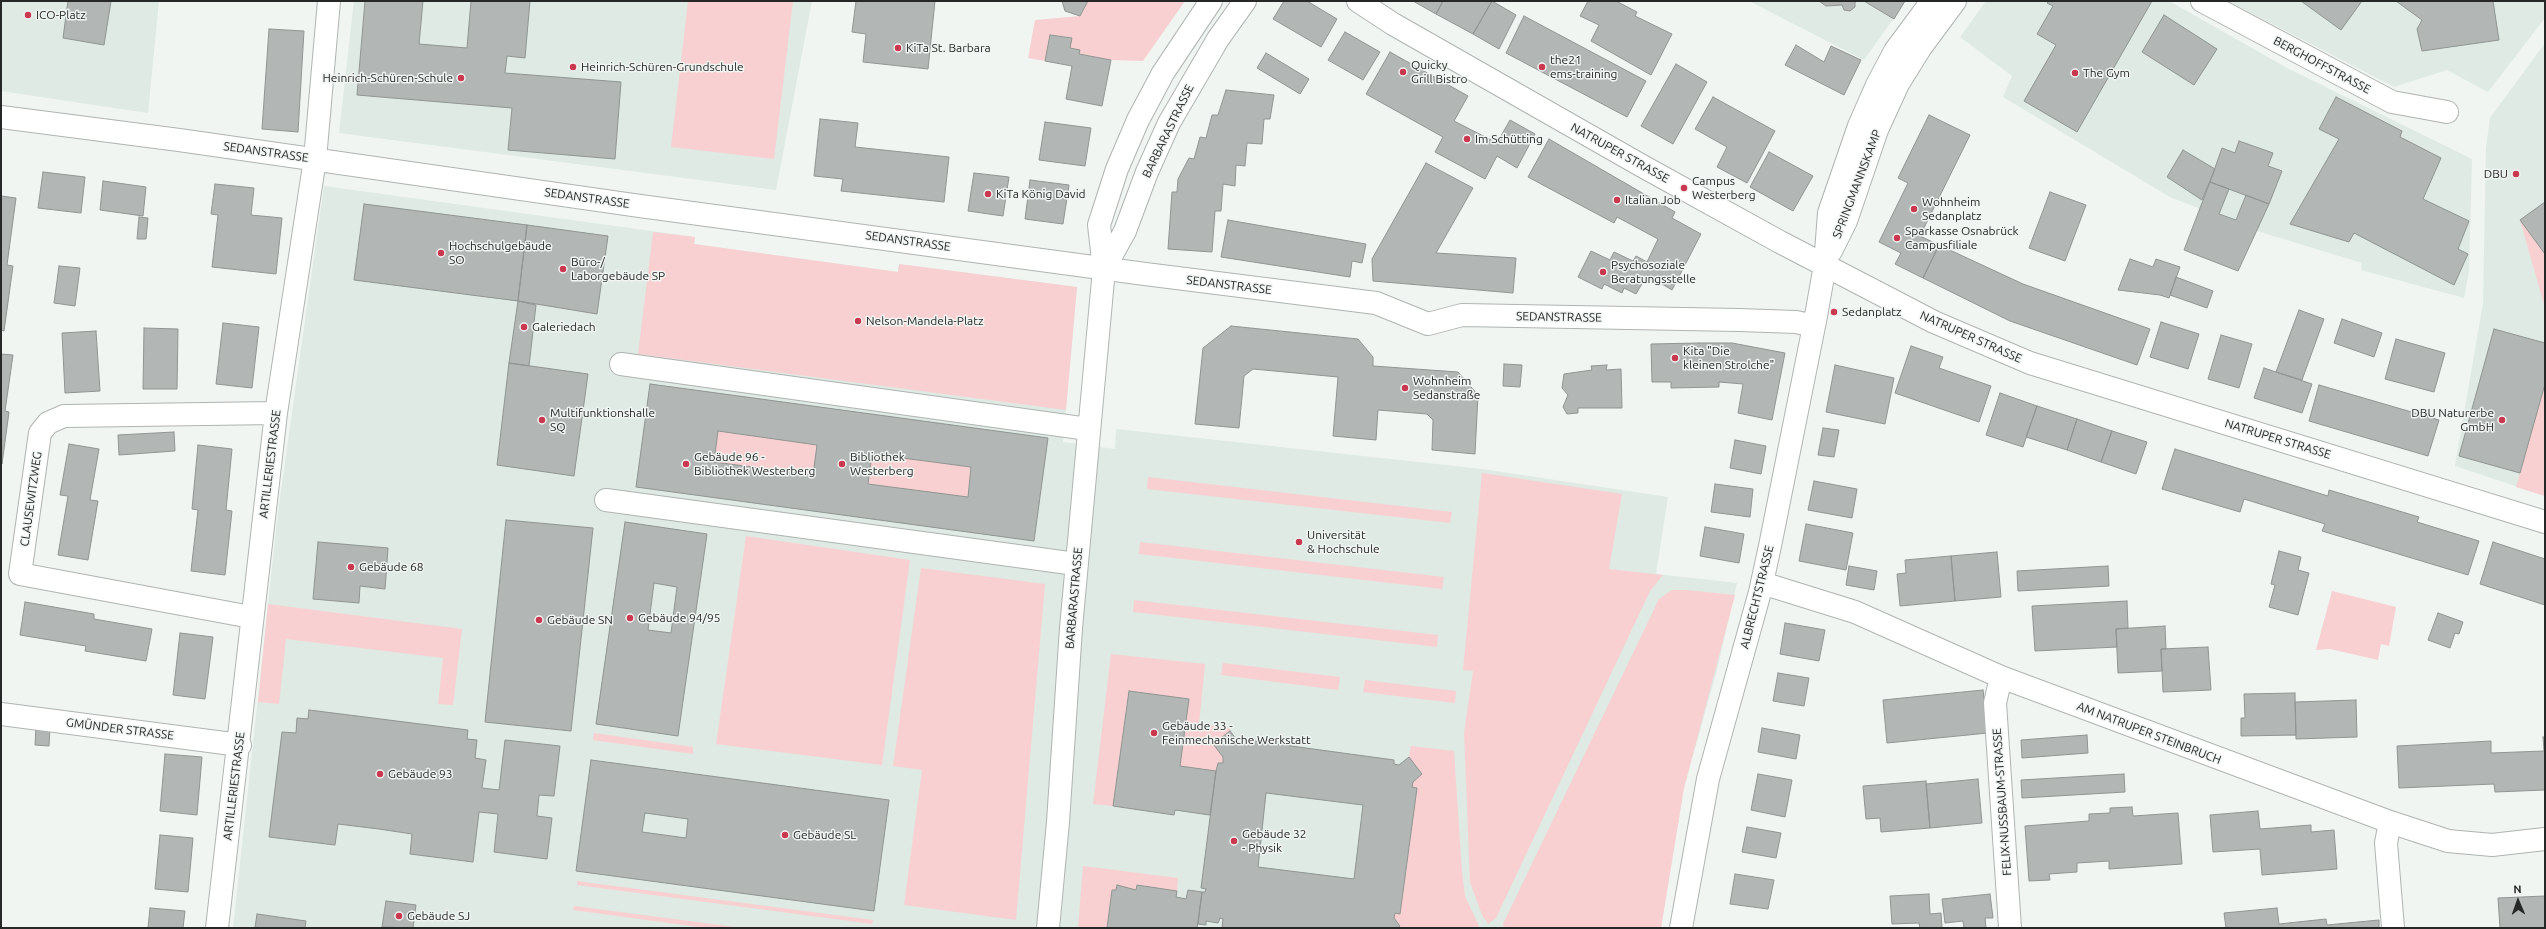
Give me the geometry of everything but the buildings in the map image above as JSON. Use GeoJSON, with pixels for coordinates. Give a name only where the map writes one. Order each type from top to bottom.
{"type":"FeatureCollection","features":[{"type":"Feature","properties":{"kind":"street","name":"ARTILLERIESTRASSE"},"geometry":{"type":"LineString","coordinates":[[217,928],[240,745],[251,617],[276,413],[315,159],[329,1]]}},
{"type":"Feature","properties":{"kind":"street","name":"BARBARASTRASSE"},"geometry":{"type":"LineString","coordinates":[[1048,928],[1058,822],[1076,564],[1104,269],[1099,226],[1117,169],[1138,120],[1160,80],[1211,1]]}},
{"type":"Feature","properties":{"kind":"street","name":"BARBARASTRASSE"},"geometry":{"type":"LineString","coordinates":[[1104,269],[1125,231],[1147,172],[1169,123],[1207,57],[1245,1]]}},
{"type":"Feature","properties":{"kind":"street","name":"NATRUPER STRASSE"},"geometry":{"type":"LineString","coordinates":[[1358,1],[1393,24],[1627,158],[1934,322],[2030,363],[2545,522]]}},
{"type":"Feature","properties":{"kind":"street","name":"SPRINGMANNSKAMP"},"geometry":{"type":"LineString","coordinates":[[1825,265],[1829,213],[1859,126],[1895,51],[1932,1]]}},
{"type":"Feature","properties":{"kind":"street","name":"SPRINGMANNSKAMP"},"geometry":{"type":"LineString","coordinates":[[1825,265],[1846,221],[1877,130],[1898,84],[1921,47],[1955,1]]}},
{"type":"Feature","properties":{"kind":"street","name":"BERGHOFFSTRASSE"},"geometry":{"type":"LineString","coordinates":[[2202,1],[2392,102],[2447,112]]}},
{"type":"Feature","properties":{"kind":"street","name":"SEDANSTRASSE"},"geometry":{"type":"LineString","coordinates":[[1,117],[40,120],[1104,269],[1376,303],[1428,324],[1462,315],[1746,320],[1796,322],[1814,326]]}},
{"type":"Feature","properties":{"kind":"street","name":"ALBRECHTSTRASSE"},"geometry":{"type":"LineString","coordinates":[[1681,928],[1708,779],[1762,583],[1825,265]]}},
{"type":"Feature","properties":{"kind":"street"},"geometry":{"type":"LineString","coordinates":[[621,364],[1088,429]]}},
{"type":"Feature","properties":{"kind":"street","name":"CLAUSEWITZWEG"},"geometry":{"type":"LineString","coordinates":[[251,617],[20,574],[40,433],[48,423],[64,416],[276,413]]}},
{"type":"Feature","properties":{"kind":"street"},"geometry":{"type":"LineString","coordinates":[[606,500],[1076,564]]}},
{"type":"Feature","properties":{"kind":"street","name":"AM NATRUPER STEINBRUCH"},"geometry":{"type":"LineString","coordinates":[[1762,583],[1855,612],[2002,677],[2390,822],[2448,841],[2492,845],[2545,839]]}},
{"type":"Feature","properties":{"kind":"street","name":"FELIX-NUSSBAUM-STRASSE"},"geometry":{"type":"LineString","coordinates":[[2002,677],[1995,703],[2010,928]]}},
{"type":"Feature","properties":{"kind":"street","name":"GMÜNDER STRASSE"},"geometry":{"type":"LineString","coordinates":[[1,714],[240,745]]}},
{"type":"Feature","properties":{"kind":"street"},"geometry":{"type":"LineString","coordinates":[[2390,822],[2386,843],[2393,928]]}},
{"type":"Feature","properties":{"kind":"shaded area"},"geometry":{"type":"Polygon","coordinates":[[[1,1],[159,1],[148,113],[1,91],[1,1]]]}},
{"type":"Feature","properties":{"kind":"shaded area","name":"Heinrich-Schüren-Grundschule"},"geometry":{"type":"Polygon","coordinates":[[[354,1],[812,1],[776,190],[339,133],[354,1]]]}},
{"type":"Feature","properties":{"kind":"shaded area"},"geometry":{"type":"Polygon","coordinates":[[[688,1],[793,1],[774,159],[671,147],[688,1]]]}},
{"type":"Feature","properties":{"kind":"shaded area"},"geometry":{"type":"Polygon","coordinates":[[[1088,1],[1185,1],[1143,61],[1111,60],[1079,54],[1080,50],[1070,48],[1072,38],[1051,35],[1045,61],[1028,58],[1035,20],[1080,16],[1088,1]]]}},
{"type":"Feature","properties":{"kind":"shaded area"},"geometry":{"type":"Polygon","coordinates":[[[1749,1],[1906,1],[1864,60],[1749,1]]]}},
{"type":"Feature","properties":{"kind":"shaded area"},"geometry":{"type":"Polygon","coordinates":[[[1986,1],[2169,1],[2289,69],[2472,159],[2469,271],[2464,298],[2361,270],[2362,263],[2257,231],[2170,197],[2003,97],[2012,76],[1960,37],[1986,1]]]}},
{"type":"Feature","properties":{"kind":"shaded area"},"geometry":{"type":"Polygon","coordinates":[[[2228,1],[2545,1],[2545,18],[2488,92],[2447,70],[2394,87],[2228,1]]]}},
{"type":"Feature","properties":{"kind":"shaded area"},"geometry":{"type":"Polygon","coordinates":[[[2545,43],[2545,496],[2455,466],[2483,303],[2486,148],[2490,118],[2545,43]]]}},
{"type":"Feature","properties":{"kind":"shaded area"},"geometry":{"type":"Polygon","coordinates":[[[324,186],[695,237],[694,244],[898,272],[899,264],[1077,287],[1063,442],[1115,449],[1116,429],[1482,469],[1668,497],[1656,574],[1737,583],[1717,670],[1684,788],[1661,928],[233,928],[278,512],[324,186]]]}},
{"type":"Feature","properties":{"kind":"shaded area"},"geometry":{"type":"Polygon","coordinates":[[[2520,220],[2545,254],[2545,308],[2520,220]]]}},
{"type":"Feature","properties":{"kind":"shaded area","name":"Nelson-Mandela-Platz"},"geometry":{"type":"Polygon","coordinates":[[[653,232],[695,237],[694,244],[898,272],[899,264],[1077,287],[1066,410],[638,354],[653,232]]]}},
{"type":"Feature","properties":{"kind":"shaded area"},"geometry":{"type":"Polygon","coordinates":[[[2545,384],[2545,496],[2516,487],[2545,384]]]}},
{"type":"Feature","properties":{"kind":"shaded area"},"geometry":{"type":"Polygon","coordinates":[[[718,431],[817,445],[813,475],[714,462],[718,431]]]}},
{"type":"Feature","properties":{"kind":"shaded area"},"geometry":{"type":"Polygon","coordinates":[[[872,454],[971,467],[968,497],[868,484],[872,454]]]}},
{"type":"Feature","properties":{"kind":"shaded area"},"geometry":{"type":"Polygon","coordinates":[[[1482,473],[1622,494],[1609,569],[1663,575],[1650,591],[1496,918],[1488,924],[1482,915],[1470,882],[1464,733],[1473,671],[1463,670],[1482,473]]]}},
{"type":"Feature","properties":{"kind":"shaded area"},"geometry":{"type":"Polygon","coordinates":[[[1148,477],[1452,512],[1450,523],[1147,489],[1148,477]]]}},
{"type":"Feature","properties":{"kind":"shaded area"},"geometry":{"type":"Polygon","coordinates":[[[746,536],[910,560],[882,765],[716,744],[746,536]]]}},
{"type":"Feature","properties":{"kind":"shaded area"},"geometry":{"type":"Polygon","coordinates":[[[1140,542],[1444,577],[1442,589],[1139,554],[1140,542]]]}},
{"type":"Feature","properties":{"kind":"shaded area"},"geometry":{"type":"Polygon","coordinates":[[[921,568],[1045,584],[1016,920],[904,905],[922,770],[893,766],[921,568]]]}},
{"type":"Feature","properties":{"kind":"shaded area"},"geometry":{"type":"Polygon","coordinates":[[[1672,590],[1735,595],[1684,788],[1661,928],[1504,928],[1503,924],[1659,599],[1672,590]]]}},
{"type":"Feature","properties":{"kind":"shaded area"},"geometry":{"type":"Polygon","coordinates":[[[2332,591],[2396,607],[2389,646],[2381,644],[2378,660],[2330,649],[2316,650],[2332,591]]]}},
{"type":"Feature","properties":{"kind":"shaded area"},"geometry":{"type":"Polygon","coordinates":[[[1134,600],[1438,635],[1437,647],[1133,612],[1134,600]]]}},
{"type":"Feature","properties":{"kind":"shaded area"},"geometry":{"type":"Polygon","coordinates":[[[268,604],[462,629],[453,705],[438,704],[443,658],[286,639],[279,704],[258,702],[268,604]]]}},
{"type":"Feature","properties":{"kind":"shaded area"},"geometry":{"type":"Polygon","coordinates":[[[1111,654],[1205,664],[1199,724],[1230,728],[1230,731],[1213,744],[1223,757],[1223,763],[1218,763],[1216,771],[1180,766],[1189,699],[1129,691],[1113,806],[1093,804],[1111,654]]]}},
{"type":"Feature","properties":{"kind":"shaded area"},"geometry":{"type":"Polygon","coordinates":[[[1223,663],[1340,677],[1338,690],[1221,675],[1223,663]]]}},
{"type":"Feature","properties":{"kind":"shaded area"},"geometry":{"type":"Polygon","coordinates":[[[1365,680],[1456,691],[1455,703],[1363,692],[1365,680]]]}},
{"type":"Feature","properties":{"kind":"shaded area"},"geometry":{"type":"Polygon","coordinates":[[[594,733],[693,747],[693,754],[593,740],[594,733]]]}},
{"type":"Feature","properties":{"kind":"shaded area"},"geometry":{"type":"Polygon","coordinates":[[[1411,746],[1454,751],[1465,896],[1479,926],[1477,927],[1397,928],[1400,925],[1394,918],[1395,913],[1400,914],[1417,788],[1412,787],[1413,782],[1422,774],[1409,757],[1411,746]]]}},
{"type":"Feature","properties":{"kind":"shaded area"},"geometry":{"type":"Polygon","coordinates":[[[1083,866],[1178,878],[1177,891],[1137,885],[1136,890],[1117,885],[1116,890],[1112,890],[1107,928],[1078,928],[1083,866]]]}},
{"type":"Feature","properties":{"kind":"shaded area"},"geometry":{"type":"Polygon","coordinates":[[[577,881],[873,920],[872,924],[577,885],[577,881]]]}},
{"type":"Feature","properties":{"kind":"shaded area"},"geometry":{"type":"Polygon","coordinates":[[[574,906],[743,928],[706,928],[573,910],[574,906]]]}},
{"type":"Feature","properties":{"kind":"place","name":"ICO-Platz"},"geometry":{"type":"Point","coordinates":[28,15]}},
{"type":"Feature","properties":{"kind":"place","name":"KiTa St. Barbara"},"geometry":{"type":"Point","coordinates":[898,48]}},
{"type":"Feature","properties":{"kind":"place","name":"Heinrich-Schüren-Grundschule"},"geometry":{"type":"Point","coordinates":[573,67]}},
{"type":"Feature","properties":{"kind":"place","name":"the21 ems-training"},"geometry":{"type":"Point","coordinates":[1542,67]}},
{"type":"Feature","properties":{"kind":"place","name":"Quicky Grill Bistro"},"geometry":{"type":"Point","coordinates":[1403,72]}},
{"type":"Feature","properties":{"kind":"place","name":"The Gym"},"geometry":{"type":"Point","coordinates":[2075,73]}},
{"type":"Feature","properties":{"kind":"place","name":"Heinrich-Schüren-Schule"},"geometry":{"type":"Point","coordinates":[461,78]}},
{"type":"Feature","properties":{"kind":"place","name":"Im Schütting"},"geometry":{"type":"Point","coordinates":[1467,139]}},
{"type":"Feature","properties":{"kind":"place","name":"DBU"},"geometry":{"type":"Point","coordinates":[2516,174]}},
{"type":"Feature","properties":{"kind":"place","name":"Campus Westerberg"},"geometry":{"type":"Point","coordinates":[1684,188]}},
{"type":"Feature","properties":{"kind":"place","name":"KiTa König David"},"geometry":{"type":"Point","coordinates":[988,194]}},
{"type":"Feature","properties":{"kind":"place","name":"Italian Job"},"geometry":{"type":"Point","coordinates":[1617,200]}},
{"type":"Feature","properties":{"kind":"place","name":"Wohnheim Sedanplatz"},"geometry":{"type":"Point","coordinates":[1914,209]}},
{"type":"Feature","properties":{"kind":"place","name":"Sparkasse Osnabrück Campusfiliale"},"geometry":{"type":"Point","coordinates":[1897,238]}},
{"type":"Feature","properties":{"kind":"place","name":"Hochschulgebäude SO"},"geometry":{"type":"Point","coordinates":[441,253]}},
{"type":"Feature","properties":{"kind":"place","name":"Büro-/ Laborgebäude SP"},"geometry":{"type":"Point","coordinates":[563,269]}},
{"type":"Feature","properties":{"kind":"place","name":"Psychosoziale Beratungsstelle"},"geometry":{"type":"Point","coordinates":[1603,272]}},
{"type":"Feature","properties":{"kind":"place","name":"Sedanplatz"},"geometry":{"type":"Point","coordinates":[1834,312]}},
{"type":"Feature","properties":{"kind":"place","name":"Nelson-Mandela-Platz"},"geometry":{"type":"Point","coordinates":[858,321]}},
{"type":"Feature","properties":{"kind":"place","name":"Galeriedach"},"geometry":{"type":"Point","coordinates":[524,327]}},
{"type":"Feature","properties":{"kind":"place","name":"Kita \"Die kleinen Strolche\""},"geometry":{"type":"Point","coordinates":[1675,358]}},
{"type":"Feature","properties":{"kind":"place","name":"Wohnheim Sedanstraße"},"geometry":{"type":"Point","coordinates":[1405,388]}},
{"type":"Feature","properties":{"kind":"place","name":"Multifunktionshalle SQ"},"geometry":{"type":"Point","coordinates":[542,420]}},
{"type":"Feature","properties":{"kind":"place","name":"DBU Naturerbe GmbH"},"geometry":{"type":"Point","coordinates":[2502,420]}},
{"type":"Feature","properties":{"kind":"place","name":"Gebäude 96 - Bibliothek Westerberg"},"geometry":{"type":"Point","coordinates":[686,464]}},
{"type":"Feature","properties":{"kind":"place","name":"Bibliothek Westerberg"},"geometry":{"type":"Point","coordinates":[842,464]}},
{"type":"Feature","properties":{"kind":"place","name":"Universität & Hochschule"},"geometry":{"type":"Point","coordinates":[1299,542]}},
{"type":"Feature","properties":{"kind":"place","name":"Gebäude 68"},"geometry":{"type":"Point","coordinates":[351,567]}},
{"type":"Feature","properties":{"kind":"place","name":"Gebäude 94/95"},"geometry":{"type":"Point","coordinates":[630,618]}},
{"type":"Feature","properties":{"kind":"place","name":"Gebäude SN"},"geometry":{"type":"Point","coordinates":[539,620]}},
{"type":"Feature","properties":{"kind":"place","name":"Gebäude 33 - Feinmechanische Werkstatt"},"geometry":{"type":"Point","coordinates":[1154,733]}},
{"type":"Feature","properties":{"kind":"place","name":"Gebäude 93"},"geometry":{"type":"Point","coordinates":[380,774]}},
{"type":"Feature","properties":{"kind":"place","name":"Gebäude SL"},"geometry":{"type":"Point","coordinates":[785,835]}},
{"type":"Feature","properties":{"kind":"place","name":"Gebäude 32 - Physik"},"geometry":{"type":"Point","coordinates":[1234,841]}},
{"type":"Feature","properties":{"kind":"place","name":"Gebäude SJ"},"geometry":{"type":"Point","coordinates":[399,916]}}]}
